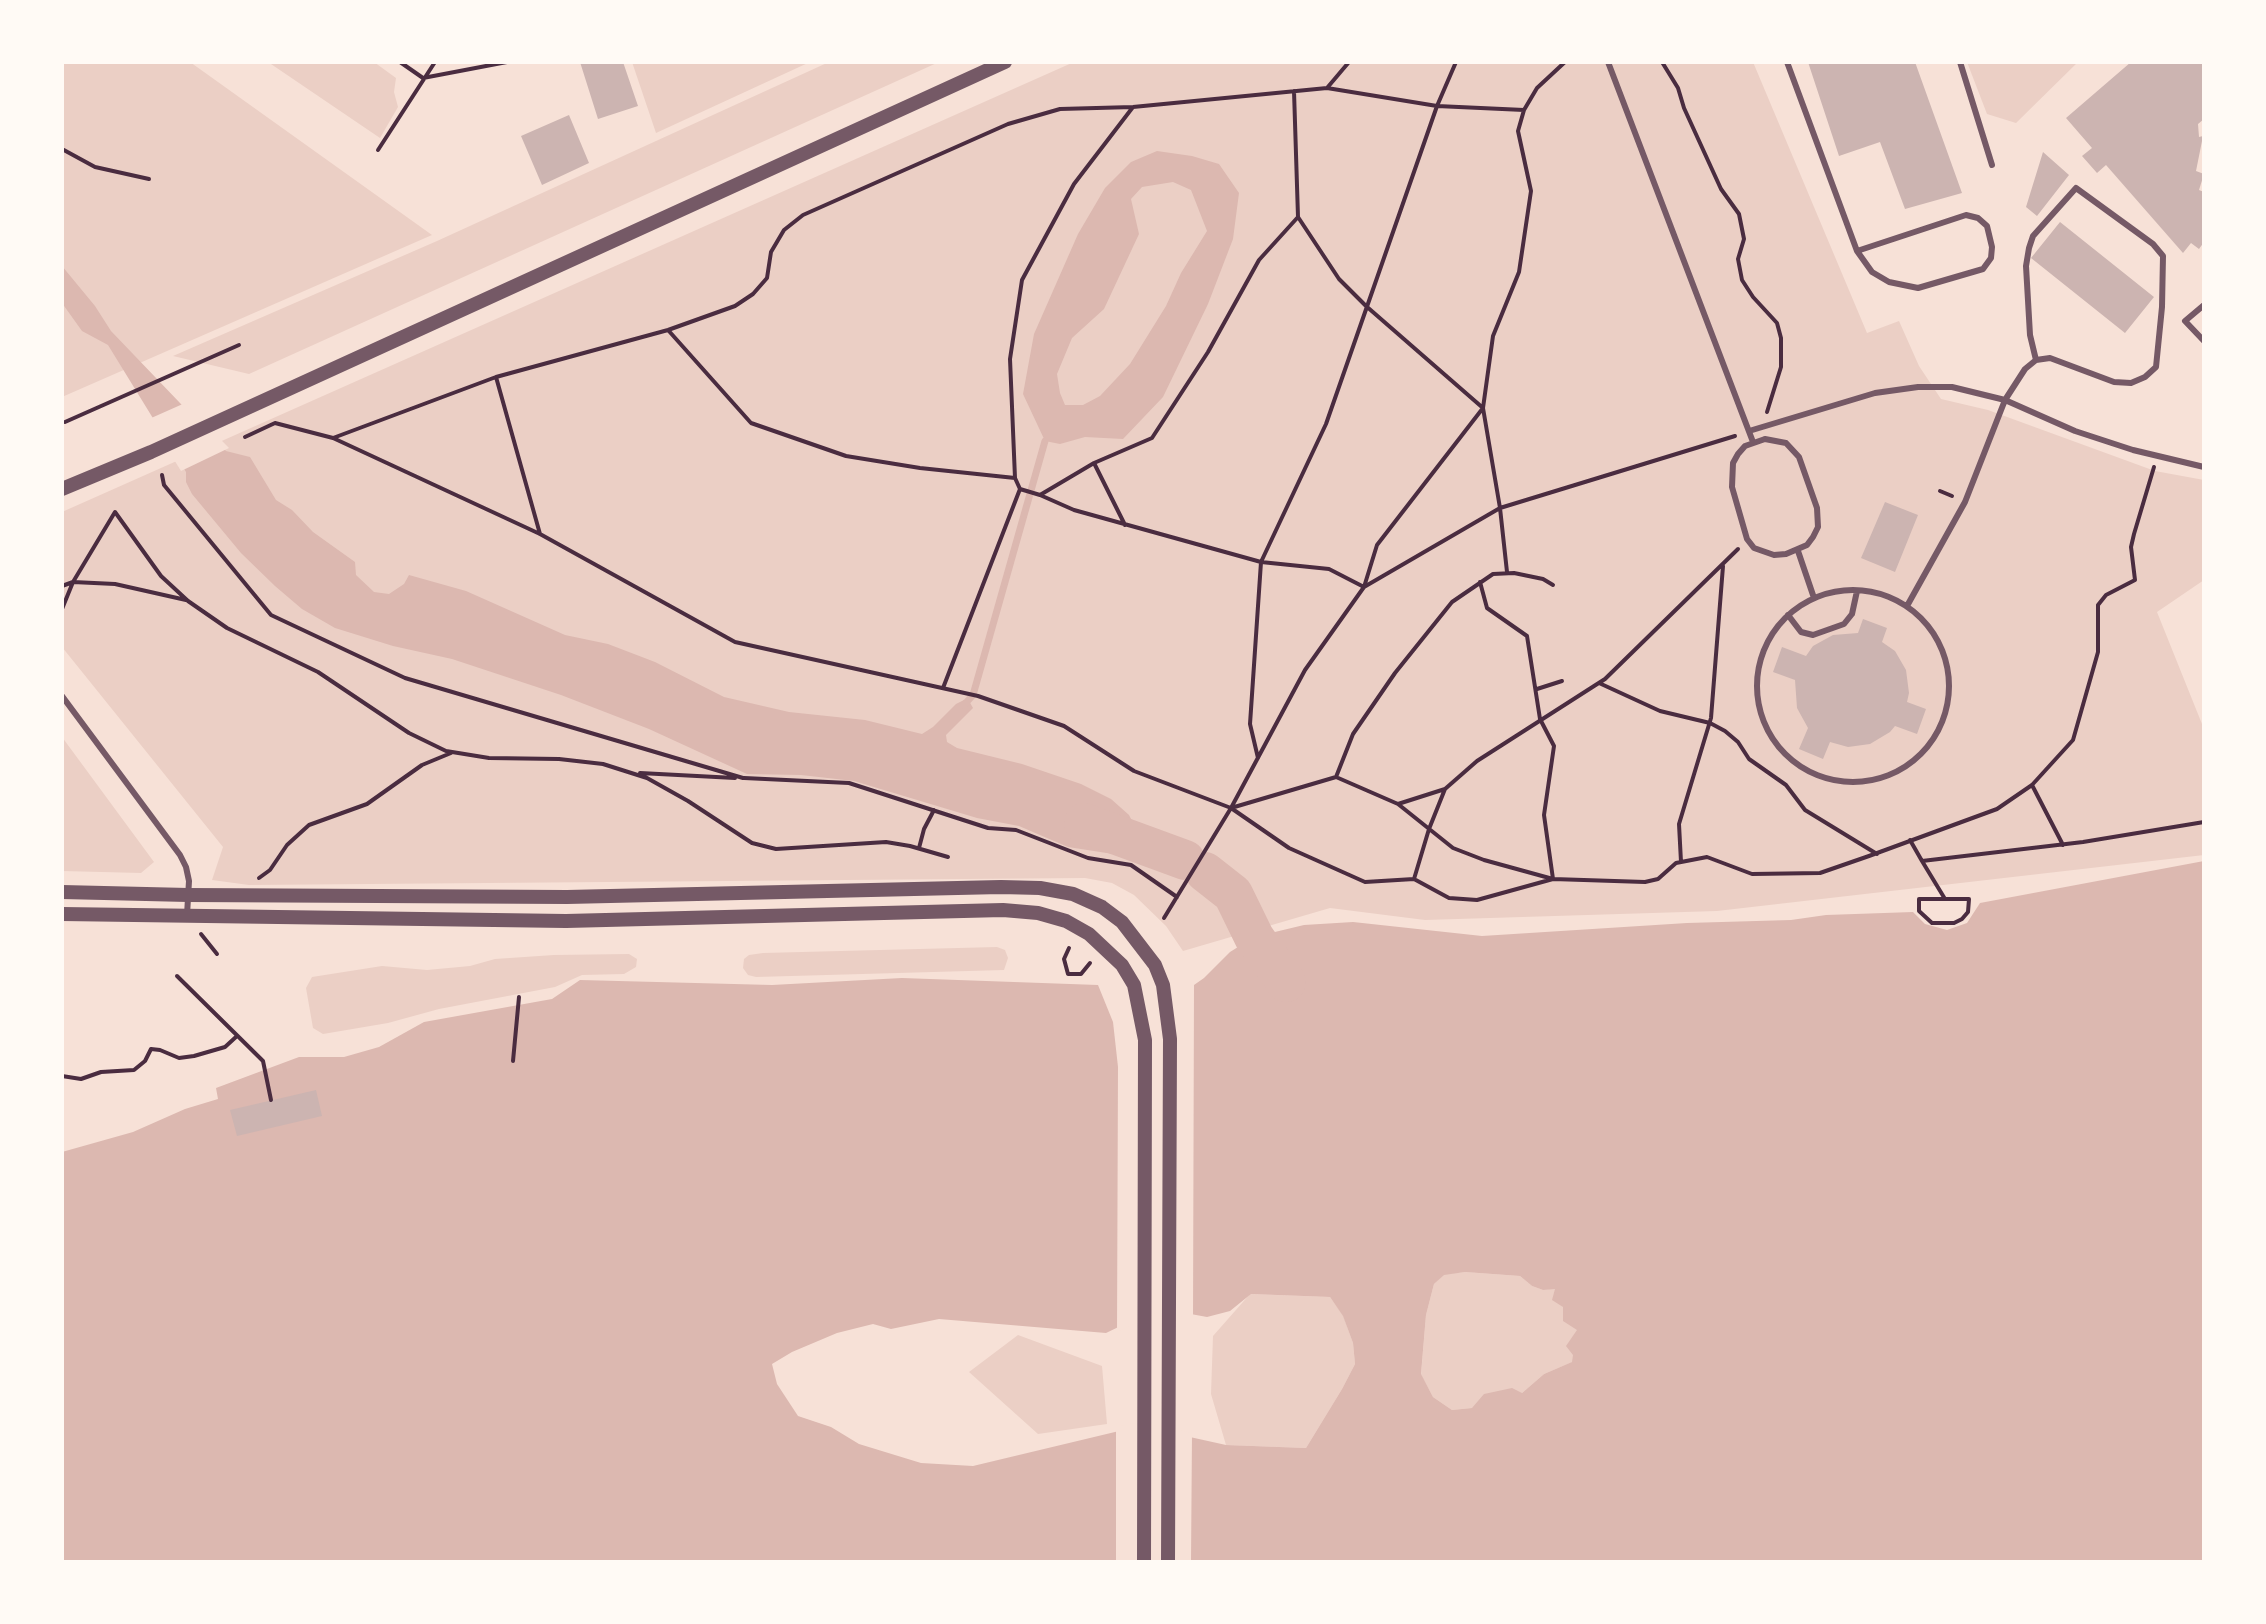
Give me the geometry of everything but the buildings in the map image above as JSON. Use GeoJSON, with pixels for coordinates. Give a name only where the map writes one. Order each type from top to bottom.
{"type":"FeatureCollection","features":[{"type":"Feature","properties":{"kind":"street"},"geometry":{"type":"LineString","coordinates":[[62,489],[151,452],[1005,62]]}},
{"type":"Feature","properties":{"kind":"street"},"geometry":{"type":"LineString","coordinates":[[62,892],[567,897],[960,887],[1040,888],[1073,894],[1102,907],[1122,922],[1155,965],[1163,985],[1171,1065],[1168,1562]]}},
{"type":"Feature","properties":{"kind":"street"},"geometry":{"type":"LineString","coordinates":[[62,914],[566,921],[1003,910],[1038,913],[1066,921],[1089,934],[1122,965],[1134,985],[1141,1014],[1146,1065],[1144,1562]]}},
{"type":"Feature","properties":{"kind":"lane"},"geometry":{"type":"LineString","coordinates":[[1608,62],[1753,442]]}},
{"type":"Feature","properties":{"kind":"lane"},"geometry":{"type":"LineString","coordinates":[[1787,62],[1857,251],[1872,272],[1889,282],[1918,288],[1983,269],[1991,258],[1992,247],[1987,226],[1978,218],[1966,215],[1857,251]]}},
{"type":"Feature","properties":{"kind":"lane"},"geometry":{"type":"LineString","coordinates":[[1960,62],[1992,165]]}},
{"type":"Feature","properties":{"kind":"lane"},"geometry":{"type":"LineString","coordinates":[[1907,606],[1965,502],[2005,400],[2025,369],[2036,360],[2050,358],[2114,382],[2131,383],[2145,377],[2156,367],[2163,256],[2153,244],[2076,188],[2033,236],[2029,248],[2026,266],[2030,335],[2036,360]]}},
{"type":"Feature","properties":{"kind":"lane"},"geometry":{"type":"LineString","coordinates":[[2204,305],[2185,321],[2204,341]]}},
{"type":"Feature","properties":{"kind":"lane"},"geometry":{"type":"LineString","coordinates":[[1749,431],[1875,393],[1918,387],[1952,387],[2005,400],[2075,431],[2157,457],[2204,467]]}},
{"type":"Feature","properties":{"kind":"lane"},"geometry":{"type":"LineString","coordinates":[[1776,439],[1786,443],[1799,457],[1817,508],[1818,527],[1807,545],[1798,551],[1774,555],[1754,548],[1747,539],[1731,474],[1738,454],[1753,442],[1776,439]]}},
{"type":"Feature","properties":{"kind":"lane"},"geometry":{"type":"LineString","coordinates":[[1798,551],[1814,598]]}},
{"type":"Feature","properties":{"kind":"lane"},"geometry":{"type":"LineString","coordinates":[[1846,590],[1878,592],[1907,606],[1931,628],[1945,657],[1950,689],[1943,721],[1926,748],[1902,769],[1871,780],[1840,781],[1810,773],[1785,754],[1767,729],[1757,699],[1758,668],[1769,639],[1788,615],[1814,598],[1846,590]]}},
{"type":"Feature","properties":{"kind":"lane"},"geometry":{"type":"LineString","coordinates":[[1788,615],[1801,632],[1813,635],[1844,624],[1852,614],[1857,591]]}},
{"type":"Feature","properties":{"kind":"lane"},"geometry":{"type":"LineString","coordinates":[[62,696],[180,855],[186,867],[187,918]]}},
{"type":"Feature","properties":{"kind":"path"},"geometry":{"type":"LineString","coordinates":[[400,62],[423,78],[507,62]]}},
{"type":"Feature","properties":{"kind":"path"},"geometry":{"type":"LineString","coordinates":[[378,150],[435,62]]}},
{"type":"Feature","properties":{"kind":"path"},"geometry":{"type":"LineString","coordinates":[[1327,88],[1349,62]]}},
{"type":"Feature","properties":{"kind":"path"},"geometry":{"type":"LineString","coordinates":[[1258,758],[1250,724],[1261,562],[1326,424],[1437,106],[1456,62]]}},
{"type":"Feature","properties":{"kind":"path"},"geometry":{"type":"LineString","coordinates":[[1507,572],[1483,408],[1493,336],[1519,272],[1531,191],[1518,131],[1524,110],[1537,88],[1565,62]]}},
{"type":"Feature","properties":{"kind":"path"},"geometry":{"type":"LineString","coordinates":[[1662,62],[1678,88],[1721,189],[1739,214],[1744,239],[1738,259],[1742,280],[1777,323],[1781,338],[1781,367],[1771,404],[1759,428]]}},
{"type":"Feature","properties":{"kind":"path"},"geometry":{"type":"LineString","coordinates":[[333,438],[496,377],[668,330],[735,306],[753,294],[767,278],[771,252],[784,230],[803,215],[1008,124],[1060,109],[1133,107],[1327,88],[1437,106],[1524,110]]}},
{"type":"Feature","properties":{"kind":"path"},"geometry":{"type":"LineString","coordinates":[[1294,91],[1298,217],[1339,279],[1483,408]]}},
{"type":"Feature","properties":{"kind":"path"},"geometry":{"type":"LineString","coordinates":[[1133,107],[1074,184],[1022,280],[1010,359],[1015,478],[1022,490],[1074,510],[1261,562],[1329,569],[1364,587]]}},
{"type":"Feature","properties":{"kind":"path"},"geometry":{"type":"LineString","coordinates":[[62,149],[95,167],[149,179]]}},
{"type":"Feature","properties":{"kind":"path"},"geometry":{"type":"LineString","coordinates":[[1040,495],[1094,463],[1152,438],[1208,352],[1259,260],[1298,217]]}},
{"type":"Feature","properties":{"kind":"path"},"geometry":{"type":"LineString","coordinates":[[668,330],[751,423],[846,456],[1015,478]]}},
{"type":"Feature","properties":{"kind":"path"},"geometry":{"type":"LineString","coordinates":[[65,422],[239,345]]}},
{"type":"Feature","properties":{"kind":"path"},"geometry":{"type":"LineString","coordinates":[[496,377],[540,534]]}},
{"type":"Feature","properties":{"kind":"path"},"geometry":{"type":"LineString","coordinates":[[1164,918],[1231,808],[1305,670],[1364,587],[1377,545],[1483,408]]}},
{"type":"Feature","properties":{"kind":"path"},"geometry":{"type":"LineString","coordinates":[[245,437],[275,423],[333,438],[540,534],[735,642],[978,696],[1064,726],[1134,771],[1231,808],[1289,848],[1365,882],[1414,879],[1449,898],[1477,900],[1553,879]]}},
{"type":"Feature","properties":{"kind":"path"},"geometry":{"type":"LineString","coordinates":[[1364,587],[1500,508],[1749,431]]}},
{"type":"Feature","properties":{"kind":"path"},"geometry":{"type":"LineString","coordinates":[[1231,808],[1336,777],[1398,804],[1453,848],[1484,860],[1553,879],[1645,882],[1658,879],[1681,862],[1707,857],[1752,874],[1820,873],[1997,809],[2032,785],[2073,740],[2098,652],[2098,605],[2106,595],[2135,580],[2131,547],[2157,457]]}},
{"type":"Feature","properties":{"kind":"path"},"geometry":{"type":"LineString","coordinates":[[1094,463],[1125,525]]}},
{"type":"Feature","properties":{"kind":"path"},"geometry":{"type":"LineString","coordinates":[[162,475],[164,485],[271,615],[405,678],[743,778]]}},
{"type":"Feature","properties":{"kind":"path"},"geometry":{"type":"LineString","coordinates":[[942,688],[1022,490]]}},
{"type":"Feature","properties":{"kind":"path"},"geometry":{"type":"LineString","coordinates":[[62,609],[73,582],[115,512],[161,576],[188,601],[227,628],[318,672],[409,733],[453,752],[489,758],[559,759],[603,764],[633,773],[688,801],[752,843],[776,849],[863,841],[886,842],[948,857]]}},
{"type":"Feature","properties":{"kind":"path"},"geometry":{"type":"LineString","coordinates":[[1398,804],[1445,789],[1477,761],[1599,683],[1747,539]]}},
{"type":"Feature","properties":{"kind":"path"},"geometry":{"type":"LineString","coordinates":[[1681,862],[1679,824],[1710,723],[1724,564]]}},
{"type":"Feature","properties":{"kind":"path"},"geometry":{"type":"LineString","coordinates":[[1336,777],[1353,734],[1395,673],[1452,602],[1493,574],[1507,572],[1543,579],[1553,585]]}},
{"type":"Feature","properties":{"kind":"path"},"geometry":{"type":"LineString","coordinates":[[62,586],[73,582],[115,584],[188,601]]}},
{"type":"Feature","properties":{"kind":"path"},"geometry":{"type":"LineString","coordinates":[[1480,582],[1487,608],[1527,636],[1540,719],[1554,746],[1544,815],[1553,879]]}},
{"type":"Feature","properties":{"kind":"path"},"geometry":{"type":"LineString","coordinates":[[1537,689],[1562,681]]}},
{"type":"Feature","properties":{"kind":"path"},"geometry":{"type":"LineString","coordinates":[[1599,683],[1660,711],[1710,723],[1738,742],[1749,759],[1762,770],[1786,785],[1805,810],[1877,854]]}},
{"type":"Feature","properties":{"kind":"path"},"geometry":{"type":"LineString","coordinates":[[234,896],[270,870],[287,845],[309,825],[367,804],[422,765],[453,752]]}},
{"type":"Feature","properties":{"kind":"path"},"geometry":{"type":"LineString","coordinates":[[633,773],[849,783],[988,828],[1016,830],[1088,858],[1131,865],[1177,897]]}},
{"type":"Feature","properties":{"kind":"path"},"geometry":{"type":"LineString","coordinates":[[2032,785],[2063,845]]}},
{"type":"Feature","properties":{"kind":"path"},"geometry":{"type":"LineString","coordinates":[[1414,879],[1445,789]]}},
{"type":"Feature","properties":{"kind":"path"},"geometry":{"type":"LineString","coordinates":[[919,848],[934,810]]}},
{"type":"Feature","properties":{"kind":"path"},"geometry":{"type":"LineString","coordinates":[[1922,861],[2063,845],[2204,822]]}},
{"type":"Feature","properties":{"kind":"path"},"geometry":{"type":"LineString","coordinates":[[1910,840],[1945,899]]}},
{"type":"Feature","properties":{"kind":"path"},"geometry":{"type":"LineString","coordinates":[[1919,899],[1945,899],[1969,899],[1968,912],[1954,923],[1932,923],[1919,911],[1919,899]]}},
{"type":"Feature","properties":{"kind":"path"},"geometry":{"type":"LineString","coordinates":[[1069,948],[1064,959],[1068,974],[1081,974],[1090,963]]}},
{"type":"Feature","properties":{"kind":"path"},"geometry":{"type":"LineString","coordinates":[[177,976],[263,1061],[271,1100]]}},
{"type":"Feature","properties":{"kind":"path"},"geometry":{"type":"LineString","coordinates":[[513,1061],[519,997]]}},
{"type":"Feature","properties":{"kind":"path"},"geometry":{"type":"LineString","coordinates":[[62,1076],[74,1080],[101,1072],[134,1070],[145,1061],[151,1049],[179,1058],[225,1047],[237,1036]]}},
{"type":"Feature","properties":{"kind":"shaded area"},"geometry":{"type":"Polygon","coordinates":[[[62,62],[190,62],[432,235],[62,397],[62,62]]]}},
{"type":"Feature","properties":{"kind":"shaded area"},"geometry":{"type":"Polygon","coordinates":[[[268,62],[374,62],[396,78],[394,92],[398,107],[380,138],[268,62]]]}},
{"type":"Feature","properties":{"kind":"shaded area"},"geometry":{"type":"Polygon","coordinates":[[[632,62],[810,62],[656,133],[632,62]]]}},
{"type":"Feature","properties":{"kind":"shaded area"},"geometry":{"type":"Polygon","coordinates":[[[829,62],[939,62],[249,374],[173,356],[437,241],[829,62]]]}},
{"type":"Feature","properties":{"kind":"shaded area"},"geometry":{"type":"Polygon","coordinates":[[[1074,62],[1753,62],[1867,333],[1899,321],[1919,366],[1941,399],[1988,410],[2155,471],[2204,480],[2204,580],[2157,612],[2204,729],[2204,855],[1717,911],[1425,920],[1330,908],[1183,951],[1166,926],[1134,895],[1112,883],[1085,878],[249,885],[212,880],[223,847],[62,647],[62,512],[1074,62]]]}},
{"type":"Feature","properties":{"kind":"shaded area"},"geometry":{"type":"Polygon","coordinates":[[[1967,62],[2078,62],[2016,123],[1987,114],[1967,62]]]}},
{"type":"Feature","properties":{"kind":"shaded area"},"geometry":{"type":"Polygon","coordinates":[[[1157,151],[1219,164],[1239,193],[1233,239],[1208,304],[1163,397],[1123,439],[1085,437],[1060,444],[1045,441],[1023,394],[1034,334],[1078,234],[1105,188],[1131,162],[1157,151]],[[1173,182],[1142,187],[1131,199],[1139,234],[1104,309],[1072,338],[1057,374],[1065,405],[1083,405],[1100,396],[1130,364],[1166,306],[1181,273],[1207,231],[1191,190],[1173,182]]]}},
{"type":"Feature","properties":{"kind":"shaded area"},"geometry":{"type":"Polygon","coordinates":[[[62,266],[111,331],[226,451],[250,457],[276,500],[355,562],[356,575],[374,592],[389,594],[404,584],[409,575],[466,591],[565,635],[608,644],[655,662],[724,697],[789,712],[865,720],[922,734],[956,704],[969,701],[973,708],[946,735],[947,742],[957,748],[1022,764],[1081,784],[1111,799],[1129,815],[1137,831],[1134,840],[1113,854],[1068,847],[1019,826],[977,818],[854,781],[801,775],[747,774],[649,729],[561,695],[452,659],[393,646],[335,628],[302,609],[275,586],[241,553],[192,494],[186,482],[186,472],[108,345],[82,331],[62,303],[62,266]]]}},
{"type":"Feature","properties":{"kind":"shaded area"},"geometry":{"type":"Polygon","coordinates":[[[62,737],[154,862],[141,873],[62,871],[62,737]]]}},
{"type":"Feature","properties":{"kind":"shaded area"},"geometry":{"type":"Polygon","coordinates":[[[2204,861],[2204,1562],[62,1562],[62,1152],[133,1132],[185,1109],[218,1099],[216,1088],[299,1057],[344,1057],[379,1047],[424,1022],[552,999],[580,980],[772,985],[902,978],[1194,985],[1230,952],[1254,937],[1304,925],[1353,922],[1482,936],[1913,912],[1925,924],[1947,930],[1967,923],[1980,903],[2204,861]],[[1465,1272],[1444,1275],[1434,1284],[1426,1315],[1421,1374],[1433,1397],[1452,1410],[1472,1408],[1484,1394],[1512,1388],[1522,1393],[1544,1374],[1572,1362],[1573,1355],[1566,1346],[1577,1330],[1563,1321],[1563,1307],[1552,1300],[1555,1289],[1543,1290],[1532,1286],[1520,1276],[1465,1272]],[[1251,1294],[1230,1311],[1207,1317],[1158,1308],[1106,1333],[939,1319],[891,1329],[873,1324],[837,1333],[772,1364],[777,1384],[798,1416],[831,1427],[859,1444],[921,1463],[973,1466],[1140,1426],[1226,1445],[1306,1448],[1355,1364],[1353,1343],[1343,1316],[1330,1297],[1251,1294]]]}},
{"type":"Feature","properties":{"kind":"shaded area"},"geometry":{"type":"Polygon","coordinates":[[[997,947],[1005,950],[1008,958],[1004,970],[756,977],[748,975],[743,968],[744,959],[749,955],[763,953],[997,947]]]}},
{"type":"Feature","properties":{"kind":"shaded area"},"geometry":{"type":"Polygon","coordinates":[[[629,954],[637,959],[636,967],[624,974],[582,975],[555,987],[323,1034],[313,1028],[306,988],[312,977],[382,966],[427,970],[470,966],[495,959],[629,954]]]}},
{"type":"Feature","properties":{"kind":"shaded area"},"geometry":{"type":"Polygon","coordinates":[[[1465,1272],[1520,1276],[1543,1290],[1556,1288],[1563,1307],[1578,1330],[1573,1362],[1544,1374],[1522,1393],[1472,1408],[1452,1410],[1433,1397],[1421,1375],[1426,1315],[1434,1284],[1444,1274],[1465,1272]]]}},
{"type":"Feature","properties":{"kind":"shaded area"},"geometry":{"type":"Polygon","coordinates":[[[1250,1294],[1330,1297],[1343,1315],[1353,1343],[1355,1364],[1306,1448],[1226,1445],[1211,1394],[1213,1336],[1250,1294]]]}},
{"type":"Feature","properties":{"kind":"shaded area"},"geometry":{"type":"Polygon","coordinates":[[[1018,1335],[1102,1366],[1107,1424],[1038,1434],[969,1372],[1018,1335]]]}},
{"type":"Feature","properties":{"kind":"pier"},"geometry":{"type":"Polygon","coordinates":[[[185,403],[229,448],[181,471],[149,419],[185,403]]]}},
{"type":"Feature","properties":{"kind":"pier"},"geometry":{"type":"Polygon","coordinates":[[[1098,985],[1194,985],[1193,1318],[1158,1312],[1117,1332],[1118,1067],[1113,1022],[1098,985]]]}},
{"type":"Feature","properties":{"kind":"pier"},"geometry":{"type":"Polygon","coordinates":[[[1140,1422],[1192,1433],[1191,1562],[1116,1562],[1116,1427],[1140,1422]]]}},
{"type":"Feature","properties":{"kind":"waterway"},"geometry":{"type":"LineString","coordinates":[[964,705],[973,695],[1045,441]]}},
{"type":"Feature","properties":{"kind":"waterway"},"geometry":{"type":"LineString","coordinates":[[1084,823],[1185,860]]}},
{"type":"Feature","properties":{"kind":"waterway"},"geometry":{"type":"LineString","coordinates":[[1205,872],[1233,894],[1254,937],[1286,982]]}}]}
